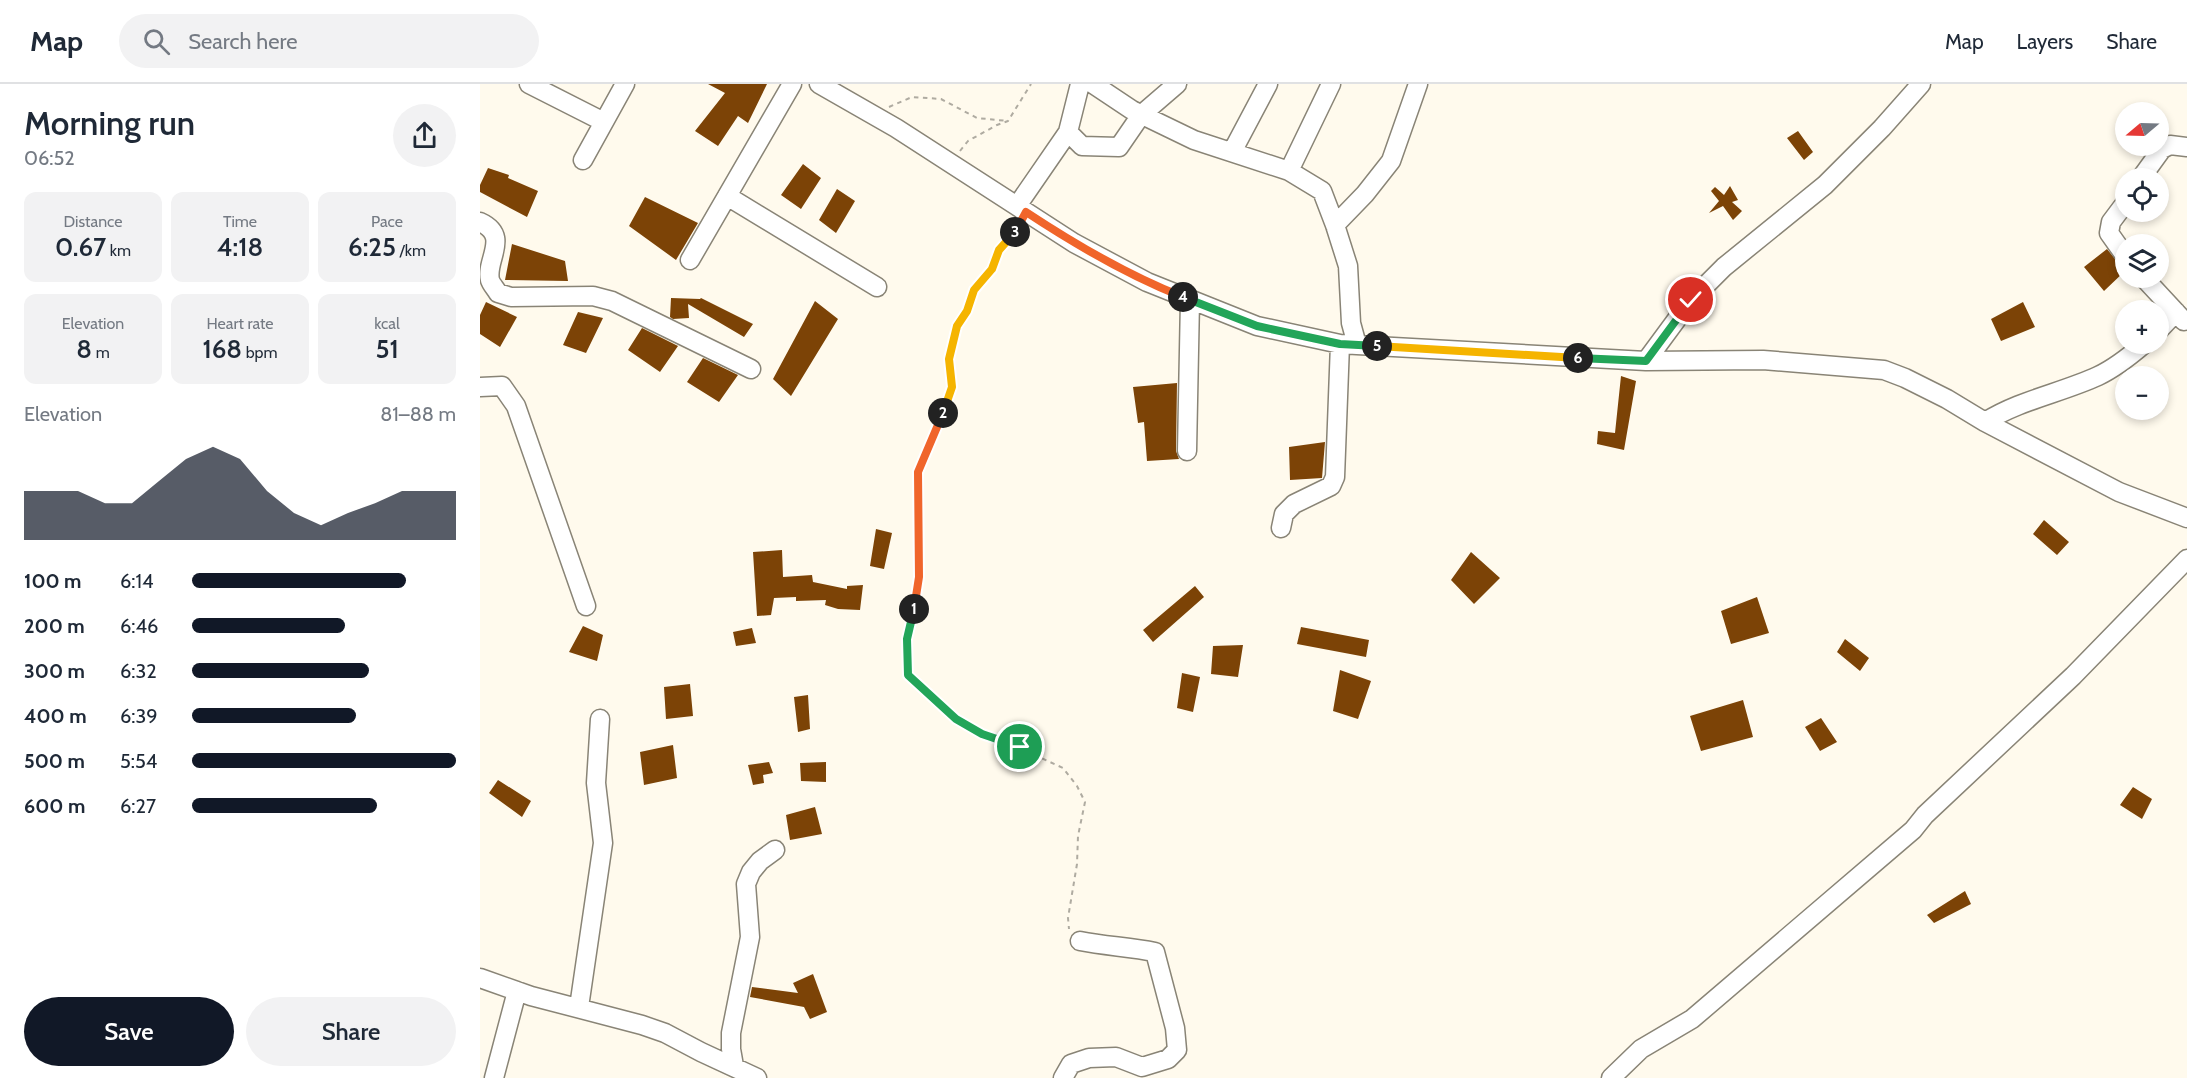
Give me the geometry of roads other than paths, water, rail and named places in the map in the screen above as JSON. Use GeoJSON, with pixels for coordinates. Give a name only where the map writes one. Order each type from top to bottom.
{"type":"FeatureCollection","features":[{"type":"Feature","properties":{"kind":"street"},"geometry":{"type":"LineString","coordinates":[[529,84],[604,122]]}},
{"type":"Feature","properties":{"kind":"street"},"geometry":{"type":"LineString","coordinates":[[583,160],[625,84]]}},
{"type":"Feature","properties":{"kind":"street"},"geometry":{"type":"LineString","coordinates":[[690,260],[792,84]]}},
{"type":"Feature","properties":{"kind":"street"},"geometry":{"type":"LineString","coordinates":[[819,84],[872,114],[1074,243],[1112,264],[1147,282],[1257,326],[1349,344],[1646,361],[1763,360],[1884,370],[1947,399],[1985,422],[2119,492],[2187,518]]}},
{"type":"Feature","properties":{"kind":"street"},"geometry":{"type":"LineString","coordinates":[[1022,209],[1068,132],[1080,84]]}},
{"type":"Feature","properties":{"kind":"street"},"geometry":{"type":"LineString","coordinates":[[1093,84],[1141,115],[1194,140],[1289,171],[1322,191],[1348,266],[1351,323],[1335,477],[1331,486],[1294,504],[1284,514],[1281,528]]}},
{"type":"Feature","properties":{"kind":"street"},"geometry":{"type":"LineString","coordinates":[[1068,132],[1082,146],[1119,147],[1141,115],[1177,84]]}},
{"type":"Feature","properties":{"kind":"street"},"geometry":{"type":"LineString","coordinates":[[1232,152],[1268,84]]}},
{"type":"Feature","properties":{"kind":"street"},"geometry":{"type":"LineString","coordinates":[[1289,171],[1331,84]]}},
{"type":"Feature","properties":{"kind":"street"},"geometry":{"type":"LineString","coordinates":[[1335,225],[1365,194],[1391,161],[1418,84]]}},
{"type":"Feature","properties":{"kind":"street"},"geometry":{"type":"LineString","coordinates":[[1646,361],[1691,300],[1724,267],[1825,185],[1882,128],[1920,84]]}},
{"type":"Feature","properties":{"kind":"street"},"geometry":{"type":"LineString","coordinates":[[2149,168],[2162,149],[2170,144],[2187,147]]}},
{"type":"Feature","properties":{"kind":"street"},"geometry":{"type":"LineString","coordinates":[[727,196],[877,287]]}},
{"type":"Feature","properties":{"kind":"street"},"geometry":{"type":"LineString","coordinates":[[2115,217],[2111,222],[2109,233],[2115,241]]}},
{"type":"Feature","properties":{"kind":"street"},"geometry":{"type":"LineString","coordinates":[[480,222],[486,225],[494,236],[496,247],[490,279],[498,293],[511,297],[593,296],[612,301],[751,369]]}},
{"type":"Feature","properties":{"kind":"street"},"geometry":{"type":"LineString","coordinates":[[2153,288],[2164,300]]}},
{"type":"Feature","properties":{"kind":"street"},"geometry":{"type":"LineString","coordinates":[[1187,451],[1190,300]]}},
{"type":"Feature","properties":{"kind":"street"},"geometry":{"type":"LineString","coordinates":[[2169,305],[2180,317],[2169,324]]}},
{"type":"Feature","properties":{"kind":"street"},"geometry":{"type":"LineString","coordinates":[[1985,422],[2019,404],[2100,375],[2132,354]]}},
{"type":"Feature","properties":{"kind":"street"},"geometry":{"type":"LineString","coordinates":[[480,387],[502,386],[516,406],[586,606]]}},
{"type":"Feature","properties":{"kind":"street"},"geometry":{"type":"LineString","coordinates":[[1611,1078],[1641,1049],[1692,1020],[1913,830],[1925,815],[2073,676],[2187,559]]}},
{"type":"Feature","properties":{"kind":"street"},"geometry":{"type":"LineString","coordinates":[[579,1008],[603,843],[596,783],[600,719]]}},
{"type":"Feature","properties":{"kind":"street"},"geometry":{"type":"LineString","coordinates":[[734,1066],[731,1033],[750,937],[746,884],[751,872],[760,861],[775,850]]}},
{"type":"Feature","properties":{"kind":"street"},"geometry":{"type":"LineString","coordinates":[[1063,1078],[1071,1064],[1089,1058],[1116,1057],[1142,1067],[1168,1059],[1177,1050],[1175,1028],[1155,952],[1134,947],[1102,946],[1080,941]]}},
{"type":"Feature","properties":{"kind":"street"},"geometry":{"type":"LineString","coordinates":[[480,978],[517,991],[665,1033],[757,1078]]}},
{"type":"Feature","properties":{"kind":"street"},"geometry":{"type":"LineString","coordinates":[[494,1078],[517,991]]}}]}
